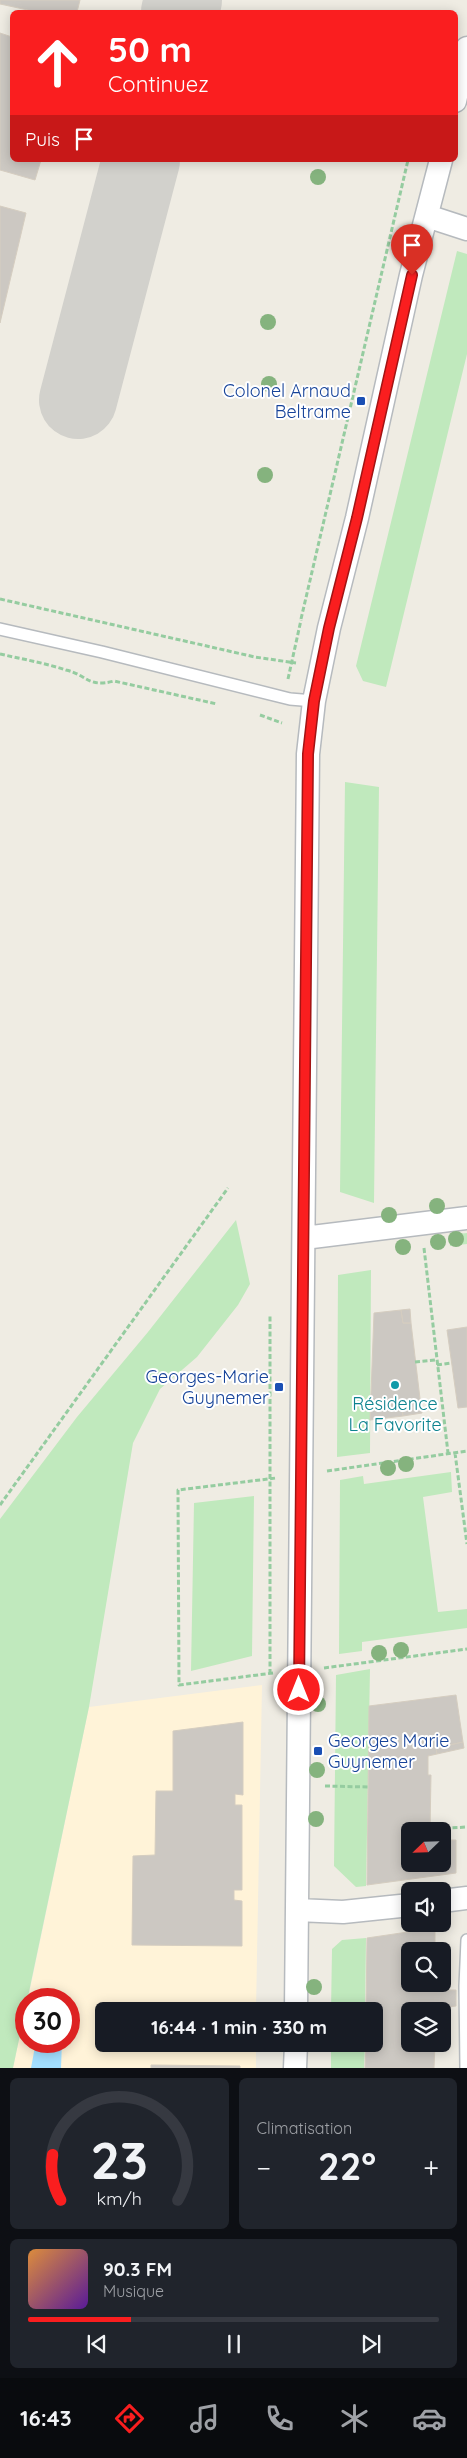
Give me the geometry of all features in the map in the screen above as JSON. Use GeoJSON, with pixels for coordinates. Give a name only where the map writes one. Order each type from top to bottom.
{"type":"FeatureCollection","features":[{"type":"Feature","properties":{"kind":"street"},"geometry":{"type":"LineString","coordinates":[[458,88],[467,48]]}},
{"type":"Feature","properties":{"kind":"street"},"geometry":{"type":"LineString","coordinates":[[296,2002],[308,754],[320,668],[412,275],[441,162]]}},
{"type":"Feature","properties":{"kind":"street"},"geometry":{"type":"LineString","coordinates":[[427,216],[467,229]]}},
{"type":"Feature","properties":{"kind":"street"},"geometry":{"type":"LineString","coordinates":[[304,1238],[467,1218]]}},
{"type":"Feature","properties":{"kind":"street"},"geometry":{"type":"LineString","coordinates":[[451,1900],[467,1898]]}},
{"type":"Feature","properties":{"kind":"street"},"geometry":{"type":"LineString","coordinates":[[297,1910],[343,1912],[401,1905]]}},
{"type":"Feature","properties":{"kind":"street"},"geometry":{"type":"LineString","coordinates":[[295,2068],[296,2052]]}},
{"type":"Feature","properties":{"kind":"lane"},"geometry":{"type":"LineString","coordinates":[[0,629],[102,652],[290,699],[314,701]]}},
{"type":"Feature","properties":{"kind":"lane"},"geometry":{"type":"LineString","coordinates":[[466,2068],[465,1986],[467,1940]]}},
{"type":"Feature","properties":{"kind":"path"},"geometry":{"type":"LineString","coordinates":[[301,619],[408,162]]}},
{"type":"Feature","properties":{"kind":"path"},"geometry":{"type":"LineString","coordinates":[[0,599],[255,657],[320,668]]}},
{"type":"Feature","properties":{"kind":"path"},"geometry":{"type":"LineString","coordinates":[[0,654],[69,670],[83,679],[102,684],[114,681],[218,704]]}},
{"type":"Feature","properties":{"kind":"path"},"geometry":{"type":"LineString","coordinates":[[256,713],[282,723]]}},
{"type":"Feature","properties":{"kind":"path"},"geometry":{"type":"LineString","coordinates":[[0,1505],[228,1188]]}},
{"type":"Feature","properties":{"kind":"path"},"geometry":{"type":"LineString","coordinates":[[424,1261],[448,1454]]}},
{"type":"Feature","properties":{"kind":"path"},"geometry":{"type":"LineString","coordinates":[[270,1315],[270,1674]]}},
{"type":"Feature","properties":{"kind":"path"},"geometry":{"type":"LineString","coordinates":[[415,1362],[436,1360]]}},
{"type":"Feature","properties":{"kind":"path"},"geometry":{"type":"LineString","coordinates":[[437,1365],[451,1363]]}},
{"type":"Feature","properties":{"kind":"path"},"geometry":{"type":"LineString","coordinates":[[467,1451],[355,1465],[302,1465],[270,1479],[178,1490],[179,1685],[467,1650]]}},
{"type":"Feature","properties":{"kind":"path"},"geometry":{"type":"LineString","coordinates":[[455,1452],[467,1544]]}},
{"type":"Feature","properties":{"kind":"path"},"geometry":{"type":"LineString","coordinates":[[325,1786],[368,1787]]}},
{"type":"Feature","properties":{"kind":"path"},"geometry":{"type":"LineString","coordinates":[[451,1828],[467,1827]]}},
{"type":"Feature","properties":{"kind":"shaded area"},"geometry":{"type":"Polygon","coordinates":[[[262,1685],[256,2002],[95,2002],[95,2052],[256,2052],[256,2068],[13,2068],[16,2053],[80,2053],[80,1988],[30,1988],[89,1707],[262,1685]]]}},
{"type":"Feature","properties":{"kind":"green space"},"geometry":{"type":"Polygon","coordinates":[[[457,251],[467,254],[467,354],[386,687],[363,681],[356,666],[457,251]]]}},
{"type":"Feature","properties":{"kind":"green space"},"geometry":{"type":"Polygon","coordinates":[[[345,782],[379,787],[374,1203],[340,1192],[345,782]]]}},
{"type":"Feature","properties":{"kind":"green space"},"geometry":{"type":"Polygon","coordinates":[[[236,1220],[250,1284],[238,1305],[197,1357],[160,1389],[133,1443],[89,1707],[30,1988],[15,1988],[16,2053],[13,2068],[0,2068],[0,1519],[77,1417],[148,1332],[236,1220]]]}},
{"type":"Feature","properties":{"kind":"green space"},"geometry":{"type":"Polygon","coordinates":[[[467,1233],[467,1244],[450,1246],[449,1235],[467,1233]]]}},
{"type":"Feature","properties":{"kind":"green space"},"geometry":{"type":"Polygon","coordinates":[[[371,1270],[370,1453],[337,1457],[338,1275],[371,1270]]]}},
{"type":"Feature","properties":{"kind":"green space"},"geometry":{"type":"Polygon","coordinates":[[[451,1472],[452,1492],[423,1497],[438,1612],[467,1609],[467,1628],[362,1642],[362,1651],[339,1654],[340,1480],[363,1476],[364,1484],[451,1472]]]}},
{"type":"Feature","properties":{"kind":"green space"},"geometry":{"type":"Polygon","coordinates":[[[254,1496],[252,1656],[191,1671],[194,1503],[254,1496]]]}},
{"type":"Feature","properties":{"kind":"green space"},"geometry":{"type":"Polygon","coordinates":[[[370,1669],[366,1886],[356,1887],[334,1866],[336,1675],[370,1669]]]}},
{"type":"Feature","properties":{"kind":"green space"},"geometry":{"type":"Polygon","coordinates":[[[366,1938],[365,2002],[331,2002],[332,1949],[342,1940],[366,1938]]]}},
{"type":"Feature","properties":{"kind":"green space"},"geometry":{"type":"Polygon","coordinates":[[[331,2052],[365,2052],[364,2068],[331,2068],[331,2052]]]}},
{"type":"Feature","properties":{"kind":"water"},"geometry":{"type":"Polygon","coordinates":[[[34,2053],[62,2053],[61,2068],[31,2068],[34,2053]]]}},
{"type":"Feature","properties":{"kind":"building"},"geometry":{"type":"Polygon","coordinates":[[[0,0],[80,0],[78,10],[28,10],[0,4],[0,0]]]}},
{"type":"Feature","properties":{"kind":"building"},"geometry":{"type":"Polygon","coordinates":[[[0,33],[10,36],[10,162],[40,162],[35,180],[0,170],[0,33]]]}},
{"type":"Feature","properties":{"kind":"building"},"geometry":{"type":"Polygon","coordinates":[[[0,206],[26,213],[0,323],[0,206]]]}},
{"type":"Feature","properties":{"kind":"building"},"geometry":{"type":"Polygon","coordinates":[[[410,1309],[411,1323],[403,1323],[401,1310],[410,1309]]]}},
{"type":"Feature","properties":{"kind":"building","name":"Résidence La Favorite"},"geometry":{"type":"Polygon","coordinates":[[[401,1310],[403,1323],[411,1323],[421,1407],[402,1409],[403,1416],[370,1420],[374,1313],[401,1310]]]}},
{"type":"Feature","properties":{"kind":"building","name":"Résidence La Favorite"},"geometry":{"type":"Polygon","coordinates":[[[467,1327],[467,1407],[458,1408],[447,1330],[467,1327]]]}},
{"type":"Feature","properties":{"kind":"building"},"geometry":{"type":"Polygon","coordinates":[[[421,1407],[422,1413],[403,1416],[402,1409],[421,1407]]]}},
{"type":"Feature","properties":{"kind":"building"},"geometry":{"type":"Polygon","coordinates":[[[456,1695],[463,1742],[436,1748],[437,1754],[428,1756],[428,1775],[431,1775],[430,1822],[401,1822],[401,1872],[451,1872],[451,1840],[456,1840],[456,1873],[367,1885],[369,1706],[456,1695]]]}},
{"type":"Feature","properties":{"kind":"building"},"geometry":{"type":"Polygon","coordinates":[[[243,1722],[243,1795],[235,1794],[235,1805],[242,1805],[242,1890],[234,1890],[234,1900],[242,1901],[242,1946],[132,1945],[133,1856],[155,1855],[156,1791],[173,1791],[173,1731],[243,1722]]]}},
{"type":"Feature","properties":{"kind":"building"},"geometry":{"type":"Polygon","coordinates":[[[463,1742],[464,1748],[437,1754],[436,1748],[463,1742]]]}},
{"type":"Feature","properties":{"kind":"building"},"geometry":{"type":"Polygon","coordinates":[[[408,1932],[435,1932],[435,1942],[401,1942],[401,1992],[451,1992],[451,1990],[456,1990],[456,2006],[451,2007],[451,2002],[401,2002],[401,2052],[435,2052],[434,2068],[365,2068],[366,2052],[383,2052],[383,2002],[366,2002],[367,1938],[408,1932]]]}},
{"type":"Feature","properties":{"kind":"building"},"geometry":{"type":"Polygon","coordinates":[[[151,2065],[240,2066],[240,2068],[151,2068],[151,2065]]]}},
{"type":"Feature","properties":{"kind":"taxiway"},"geometry":{"type":"LineString","coordinates":[[180,10],[183,0]]}},
{"type":"Feature","properties":{"kind":"taxiway"},"geometry":{"type":"LineString","coordinates":[[78,400],[140,162]]}},
{"type":"Feature","properties":{"kind":"place","name":"Colonel Arnaud Beltrame"},"geometry":{"type":"Point","coordinates":[361,401]}},
{"type":"Feature","properties":{"kind":"place","name":"Résidence La Favorite"},"geometry":{"type":"Point","coordinates":[395,1385]}},
{"type":"Feature","properties":{"kind":"place","name":"Georges-Marie Guynemer"},"geometry":{"type":"Point","coordinates":[279,1387]}},
{"type":"Feature","properties":{"kind":"place","name":"Georges Marie Guynemer"},"geometry":{"type":"Point","coordinates":[318,1751]}},
{"type":"Feature","properties":{"kind":"route"},"geometry":{"type":"LineString","coordinates":[[299,1690],[308,754],[314,701],[329,628],[357,518],[412,275]]}}]}
